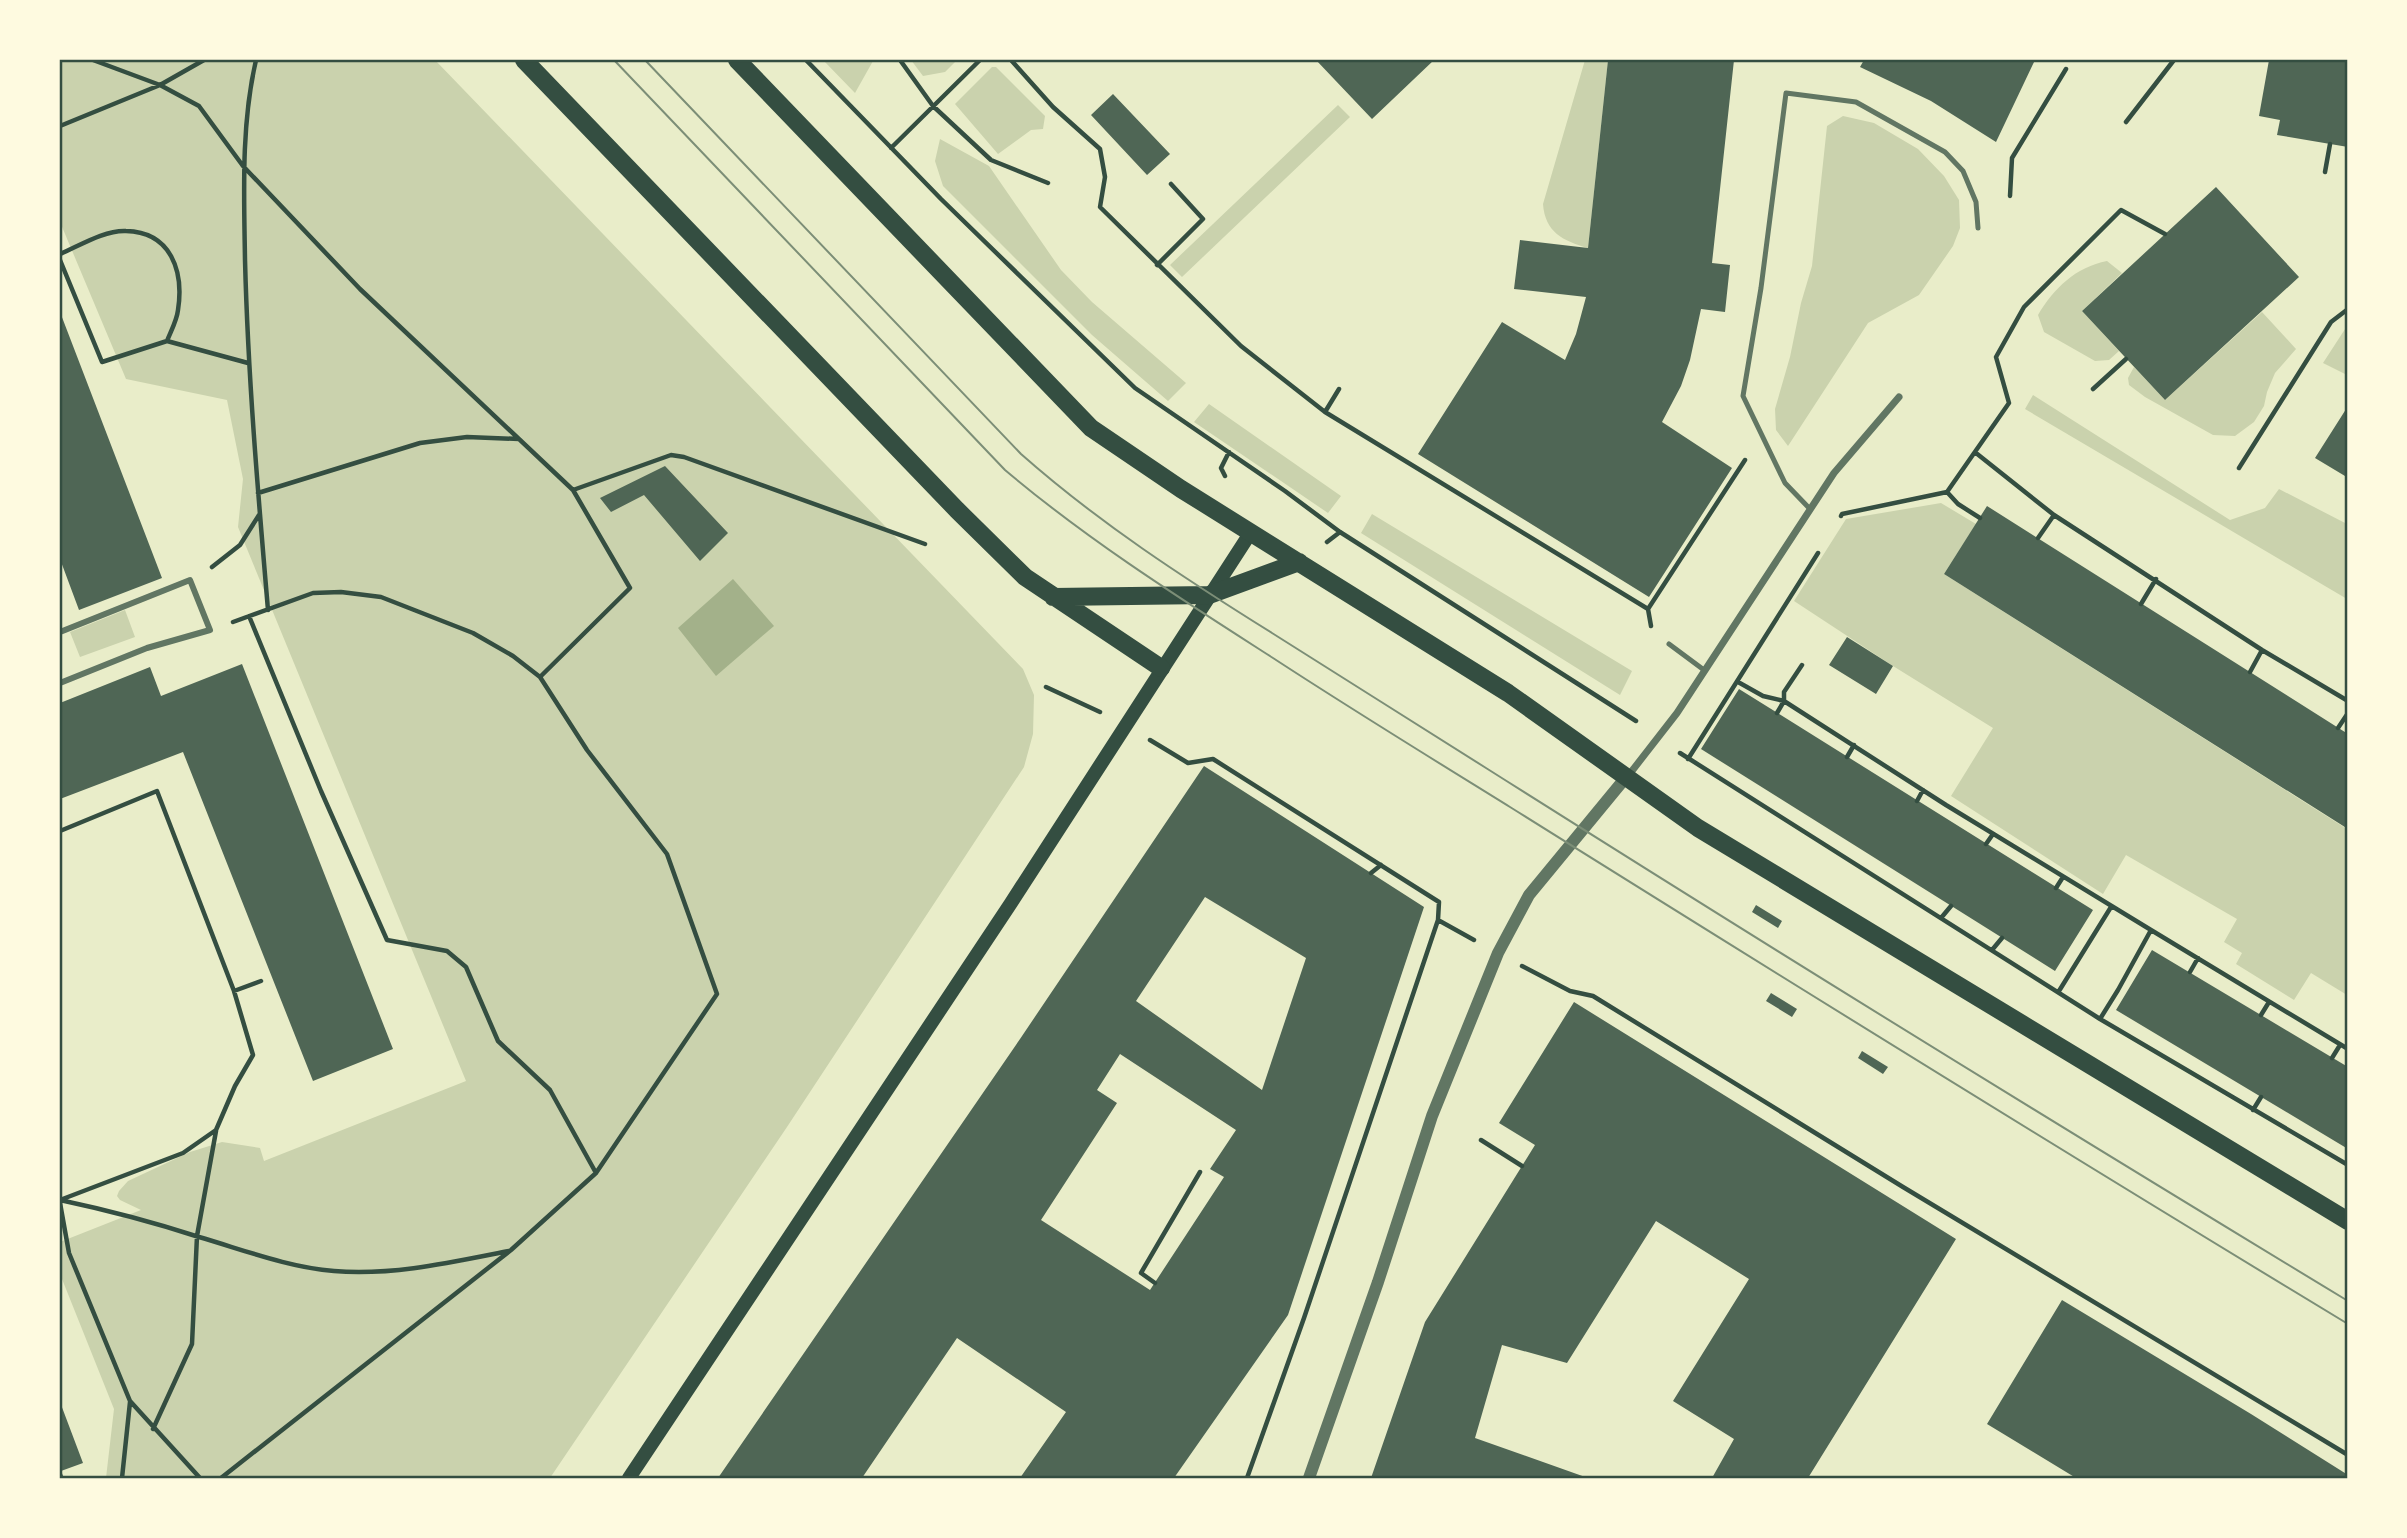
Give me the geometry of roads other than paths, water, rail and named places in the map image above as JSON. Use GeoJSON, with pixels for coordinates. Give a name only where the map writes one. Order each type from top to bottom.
{"type":"FeatureCollection","features":[{"type":"Feature","properties":{"kind":"main road"},"geometry":{"type":"LineString","coordinates":[[524,60],[957,510],[1025,577],[1161,668]]}},
{"type":"Feature","properties":{"kind":"main road"},"geometry":{"type":"LineString","coordinates":[[737,60],[1091,428],[1181,489],[1508,693],[1698,828],[2347,1221]]}},
{"type":"Feature","properties":{"kind":"main road"},"geometry":{"type":"LineString","coordinates":[[629,1479],[1011,903],[1251,532]]}},
{"type":"Feature","properties":{"kind":"main road"},"geometry":{"type":"LineString","coordinates":[[1053,597],[1209,595],[1299,562]]}},
{"type":"Feature","properties":{"kind":"street"},"geometry":{"type":"LineString","coordinates":[[1310,1479],[1432,1116],[1498,953],[1529,895],[1659,737],[1834,473],[1899,397]]}},
{"type":"Feature","properties":{"kind":"street"},"geometry":{"type":"LineString","coordinates":[[60,632],[190,580],[210,630],[147,648],[60,683]]}},
{"type":"Feature","properties":{"kind":"lane"},"geometry":{"type":"LineString","coordinates":[[1810,509],[1784,483],[1743,396],[1786,93],[1856,102],[1945,152],[1967,181],[1976,202],[1978,228]]}},
{"type":"Feature","properties":{"kind":"lane"},"geometry":{"type":"LineString","coordinates":[[1669,644],[1704,670]]}},
{"type":"Feature","properties":{"kind":"tram line"},"geometry":{"type":"LineString","coordinates":[[614,60],[1005,470],[1069,521],[1170,591],[1361,715],[2348,1324]]}},
{"type":"Feature","properties":{"kind":"tram line"},"geometry":{"type":"LineString","coordinates":[[645,60],[1021,454],[1111,526],[1239,612],[1701,903],[2348,1301]]}}]}
